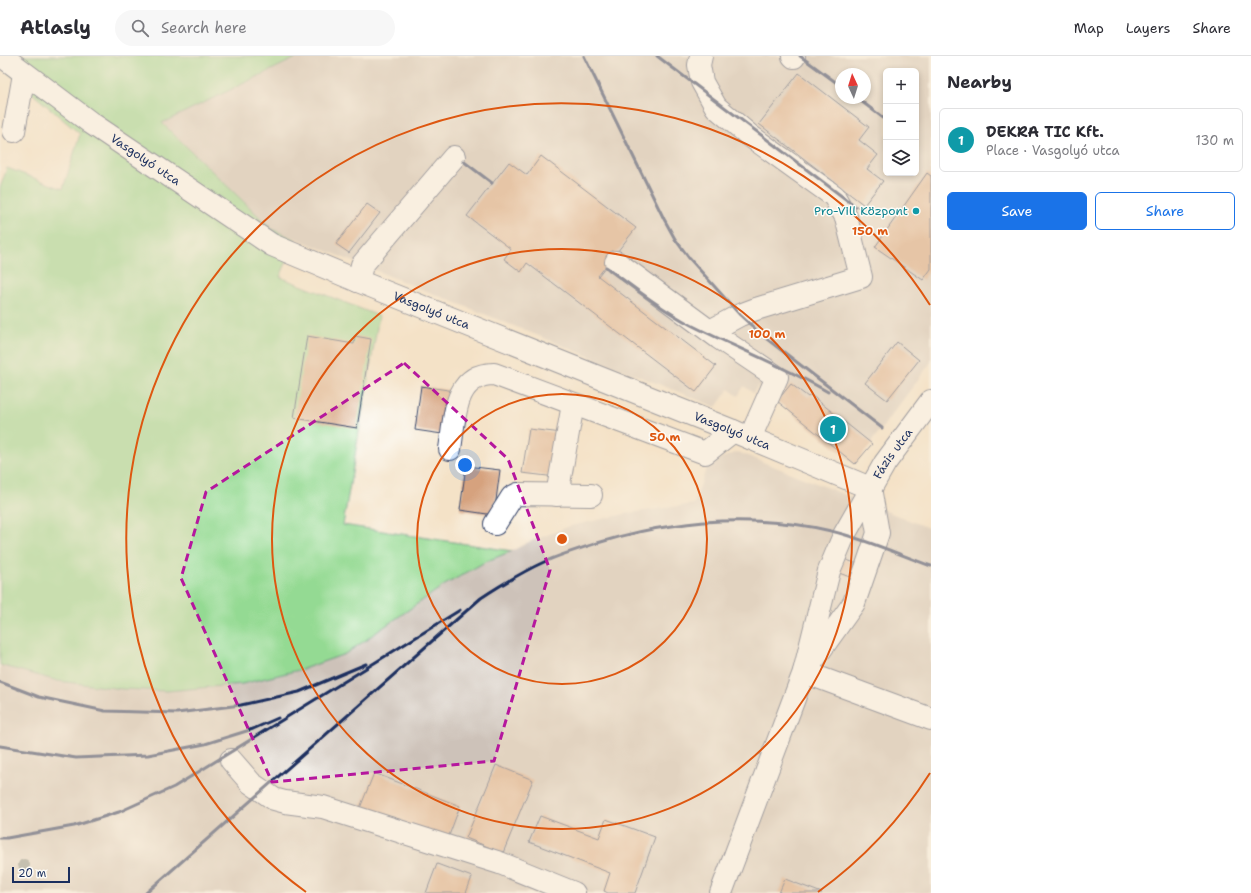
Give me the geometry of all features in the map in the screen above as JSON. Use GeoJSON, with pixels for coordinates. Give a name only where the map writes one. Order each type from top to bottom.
{"type":"FeatureCollection","features":[{"type":"Feature","properties":{"kind":"street","name":"Vasgolyó utca"},"geometry":{"type":"LineString","coordinates":[[2,56],[91,123],[272,244],[358,281],[870,488]]}},
{"type":"Feature","properties":{"kind":"street"},"geometry":{"type":"LineString","coordinates":[[701,56],[699,65],[702,82],[716,107],[749,135],[834,196],[846,217],[861,277],[756,309],[740,315],[710,331]]}},
{"type":"Feature","properties":{"kind":"street"},"geometry":{"type":"LineString","coordinates":[[14,131],[24,74]]}},
{"type":"Feature","properties":{"kind":"street"},"geometry":{"type":"LineString","coordinates":[[358,281],[362,265],[375,236],[454,157]]}},
{"type":"Feature","properties":{"kind":"street"},"geometry":{"type":"LineString","coordinates":[[450,449],[460,395],[469,382],[480,375],[494,374],[704,452],[742,435],[777,377],[710,331],[616,262]]}},
{"type":"Feature","properties":{"kind":"street","name":"Fázis utca"},"geometry":{"type":"LineString","coordinates":[[804,672],[829,571],[844,535],[885,463],[931,401]]}},
{"type":"Feature","properties":{"kind":"street"},"geometry":{"type":"LineString","coordinates":[[557,495],[573,404]]}},
{"type":"Feature","properties":{"kind":"street"},"geometry":{"type":"LineString","coordinates":[[721,893],[804,672],[854,603],[878,533],[870,488]]}},
{"type":"Feature","properties":{"kind":"street"},"geometry":{"type":"LineString","coordinates":[[495,524],[512,497],[518,494],[591,496]]}},
{"type":"Feature","properties":{"kind":"street"},"geometry":{"type":"LineString","coordinates":[[804,672],[931,719]]}},
{"type":"Feature","properties":{"kind":"street"},"geometry":{"type":"LineString","coordinates":[[231,760],[251,783],[274,799],[315,806],[338,812],[500,863],[574,893]]}},
{"type":"Feature","properties":{"kind":"highlighted area"},"geometry":{"type":"Polygon","coordinates":[[[404,363],[508,459],[550,570],[494,761],[272,782],[181,578],[206,492],[404,363]]]}},
{"type":"Feature","properties":{"kind":"shaded area"},"geometry":{"type":"Polygon","coordinates":[[[300,56],[931,56],[931,362],[855,464],[758,386],[753,393],[744,386],[738,396],[729,389],[716,407],[272,229],[162,122],[300,56]]]}},
{"type":"Feature","properties":{"kind":"shaded area"},"geometry":{"type":"Polygon","coordinates":[[[738,452],[931,529],[931,893],[0,893],[0,665],[58,681],[122,689],[167,691],[242,684],[303,669],[345,654],[443,586],[485,562],[529,542],[570,526],[629,513],[694,504],[708,463],[738,452]]]}},
{"type":"Feature","properties":{"kind":"green space"},"geometry":{"type":"Polygon","coordinates":[[[0,56],[300,56],[162,123],[272,229],[296,240],[280,277],[379,316],[343,525],[512,551],[485,562],[443,586],[368,638],[368,640],[345,654],[303,669],[242,684],[167,691],[122,689],[58,681],[0,665],[0,188],[7,168],[63,189],[80,134],[0,66],[0,56]]]}},
{"type":"Feature","properties":{"kind":"building"},"geometry":{"type":"Polygon","coordinates":[[[799,73],[835,101],[835,104],[839,104],[869,127],[859,140],[878,155],[867,169],[883,181],[864,205],[759,124],[799,73]]]}},
{"type":"Feature","properties":{"kind":"building"},"geometry":{"type":"Polygon","coordinates":[[[541,156],[636,228],[598,276],[716,366],[696,392],[527,263],[521,272],[504,259],[511,249],[467,216],[509,162],[527,175],[541,156]]]}},
{"type":"Feature","properties":{"kind":"building","name":"Pro-Vill Központ"},"geometry":{"type":"Polygon","coordinates":[[[927,173],[931,176],[931,269],[923,280],[875,247],[927,173]]]}},
{"type":"Feature","properties":{"kind":"building"},"geometry":{"type":"Polygon","coordinates":[[[367,204],[380,213],[349,253],[336,244],[367,204]]]}},
{"type":"Feature","properties":{"kind":"building"},"geometry":{"type":"Polygon","coordinates":[[[307,336],[354,344],[355,336],[371,339],[357,428],[294,418],[307,336]]]}},
{"type":"Feature","properties":{"kind":"building"},"geometry":{"type":"Polygon","coordinates":[[[897,342],[919,360],[887,400],[865,383],[897,342]]]}},
{"type":"Feature","properties":{"kind":"building"},"geometry":{"type":"Polygon","coordinates":[[[791,384],[808,397],[811,395],[872,444],[855,464],[777,401],[791,384]]]}},
{"type":"Feature","properties":{"kind":"building"},"geometry":{"type":"Polygon","coordinates":[[[421,386],[455,391],[449,435],[415,430],[421,386]]]}},
{"type":"Feature","properties":{"kind":"building"},"geometry":{"type":"Polygon","coordinates":[[[529,429],[562,433],[556,477],[522,473],[529,429]]]}},
{"type":"Feature","properties":{"kind":"building"},"geometry":{"type":"Polygon","coordinates":[[[466,466],[500,470],[494,515],[460,510],[466,466]]]}},
{"type":"Feature","properties":{"kind":"building"},"geometry":{"type":"Polygon","coordinates":[[[844,559],[855,563],[850,577],[839,573],[844,559]]]}},
{"type":"Feature","properties":{"kind":"building"},"geometry":{"type":"Polygon","coordinates":[[[496,765],[533,780],[503,853],[466,838],[496,765]]]}},
{"type":"Feature","properties":{"kind":"building"},"geometry":{"type":"Polygon","coordinates":[[[374,773],[460,806],[447,841],[360,808],[374,773]]]}},
{"type":"Feature","properties":{"kind":"building"},"geometry":{"type":"Polygon","coordinates":[[[540,816],[599,838],[606,819],[655,837],[635,893],[608,893],[604,891],[610,873],[529,842],[540,816]]]}},
{"type":"Feature","properties":{"kind":"building"},"geometry":{"type":"Polygon","coordinates":[[[437,864],[472,877],[466,893],[426,893],[437,864]]]}},
{"type":"Feature","properties":{"kind":"building"},"geometry":{"type":"Polygon","coordinates":[[[785,879],[822,893],[779,893],[785,879]]]}},
{"type":"Feature","properties":{"kind":"railway"},"geometry":{"type":"LineString","coordinates":[[584,56],[664,219],[675,239],[689,258],[740,315],[763,336],[882,428]]}},
{"type":"Feature","properties":{"kind":"railway"},"geometry":{"type":"LineString","coordinates":[[657,56],[856,207]]}},
{"type":"Feature","properties":{"kind":"railway"},"geometry":{"type":"LineString","coordinates":[[800,56],[835,82]]}},
{"type":"Feature","properties":{"kind":"railway"},"geometry":{"type":"LineString","coordinates":[[865,104],[883,118]]}},
{"type":"Feature","properties":{"kind":"railway"},"geometry":{"type":"LineString","coordinates":[[463,161],[492,183]]}},
{"type":"Feature","properties":{"kind":"railway"},"geometry":{"type":"LineString","coordinates":[[606,267],[647,298],[680,319],[828,392]]}},
{"type":"Feature","properties":{"kind":"railway"},"geometry":{"type":"LineString","coordinates":[[146,893],[481,598],[520,574],[551,559],[572,551],[636,532],[691,523],[752,521],[793,524],[844,534],[931,566]]}},
{"type":"Feature","properties":{"kind":"railway"},"geometry":{"type":"LineString","coordinates":[[0,838],[74,826],[119,812],[174,787],[460,610]]}},
{"type":"Feature","properties":{"kind":"railway"},"geometry":{"type":"LineString","coordinates":[[0,682],[39,697],[105,711],[177,713],[241,705],[299,692],[366,664]]}},
{"type":"Feature","properties":{"kind":"railway"},"geometry":{"type":"LineString","coordinates":[[0,746],[76,758],[148,755],[205,744],[253,729],[278,718]]}},
{"type":"Feature","properties":{"kind":"place","name":"Pro-Vill Központ"},"geometry":{"type":"Point","coordinates":[916,211]}},
{"type":"Feature","properties":{"kind":"place","name":"DEKRA TIC Kft."},"geometry":{"type":"Point","coordinates":[833,429]}}]}
